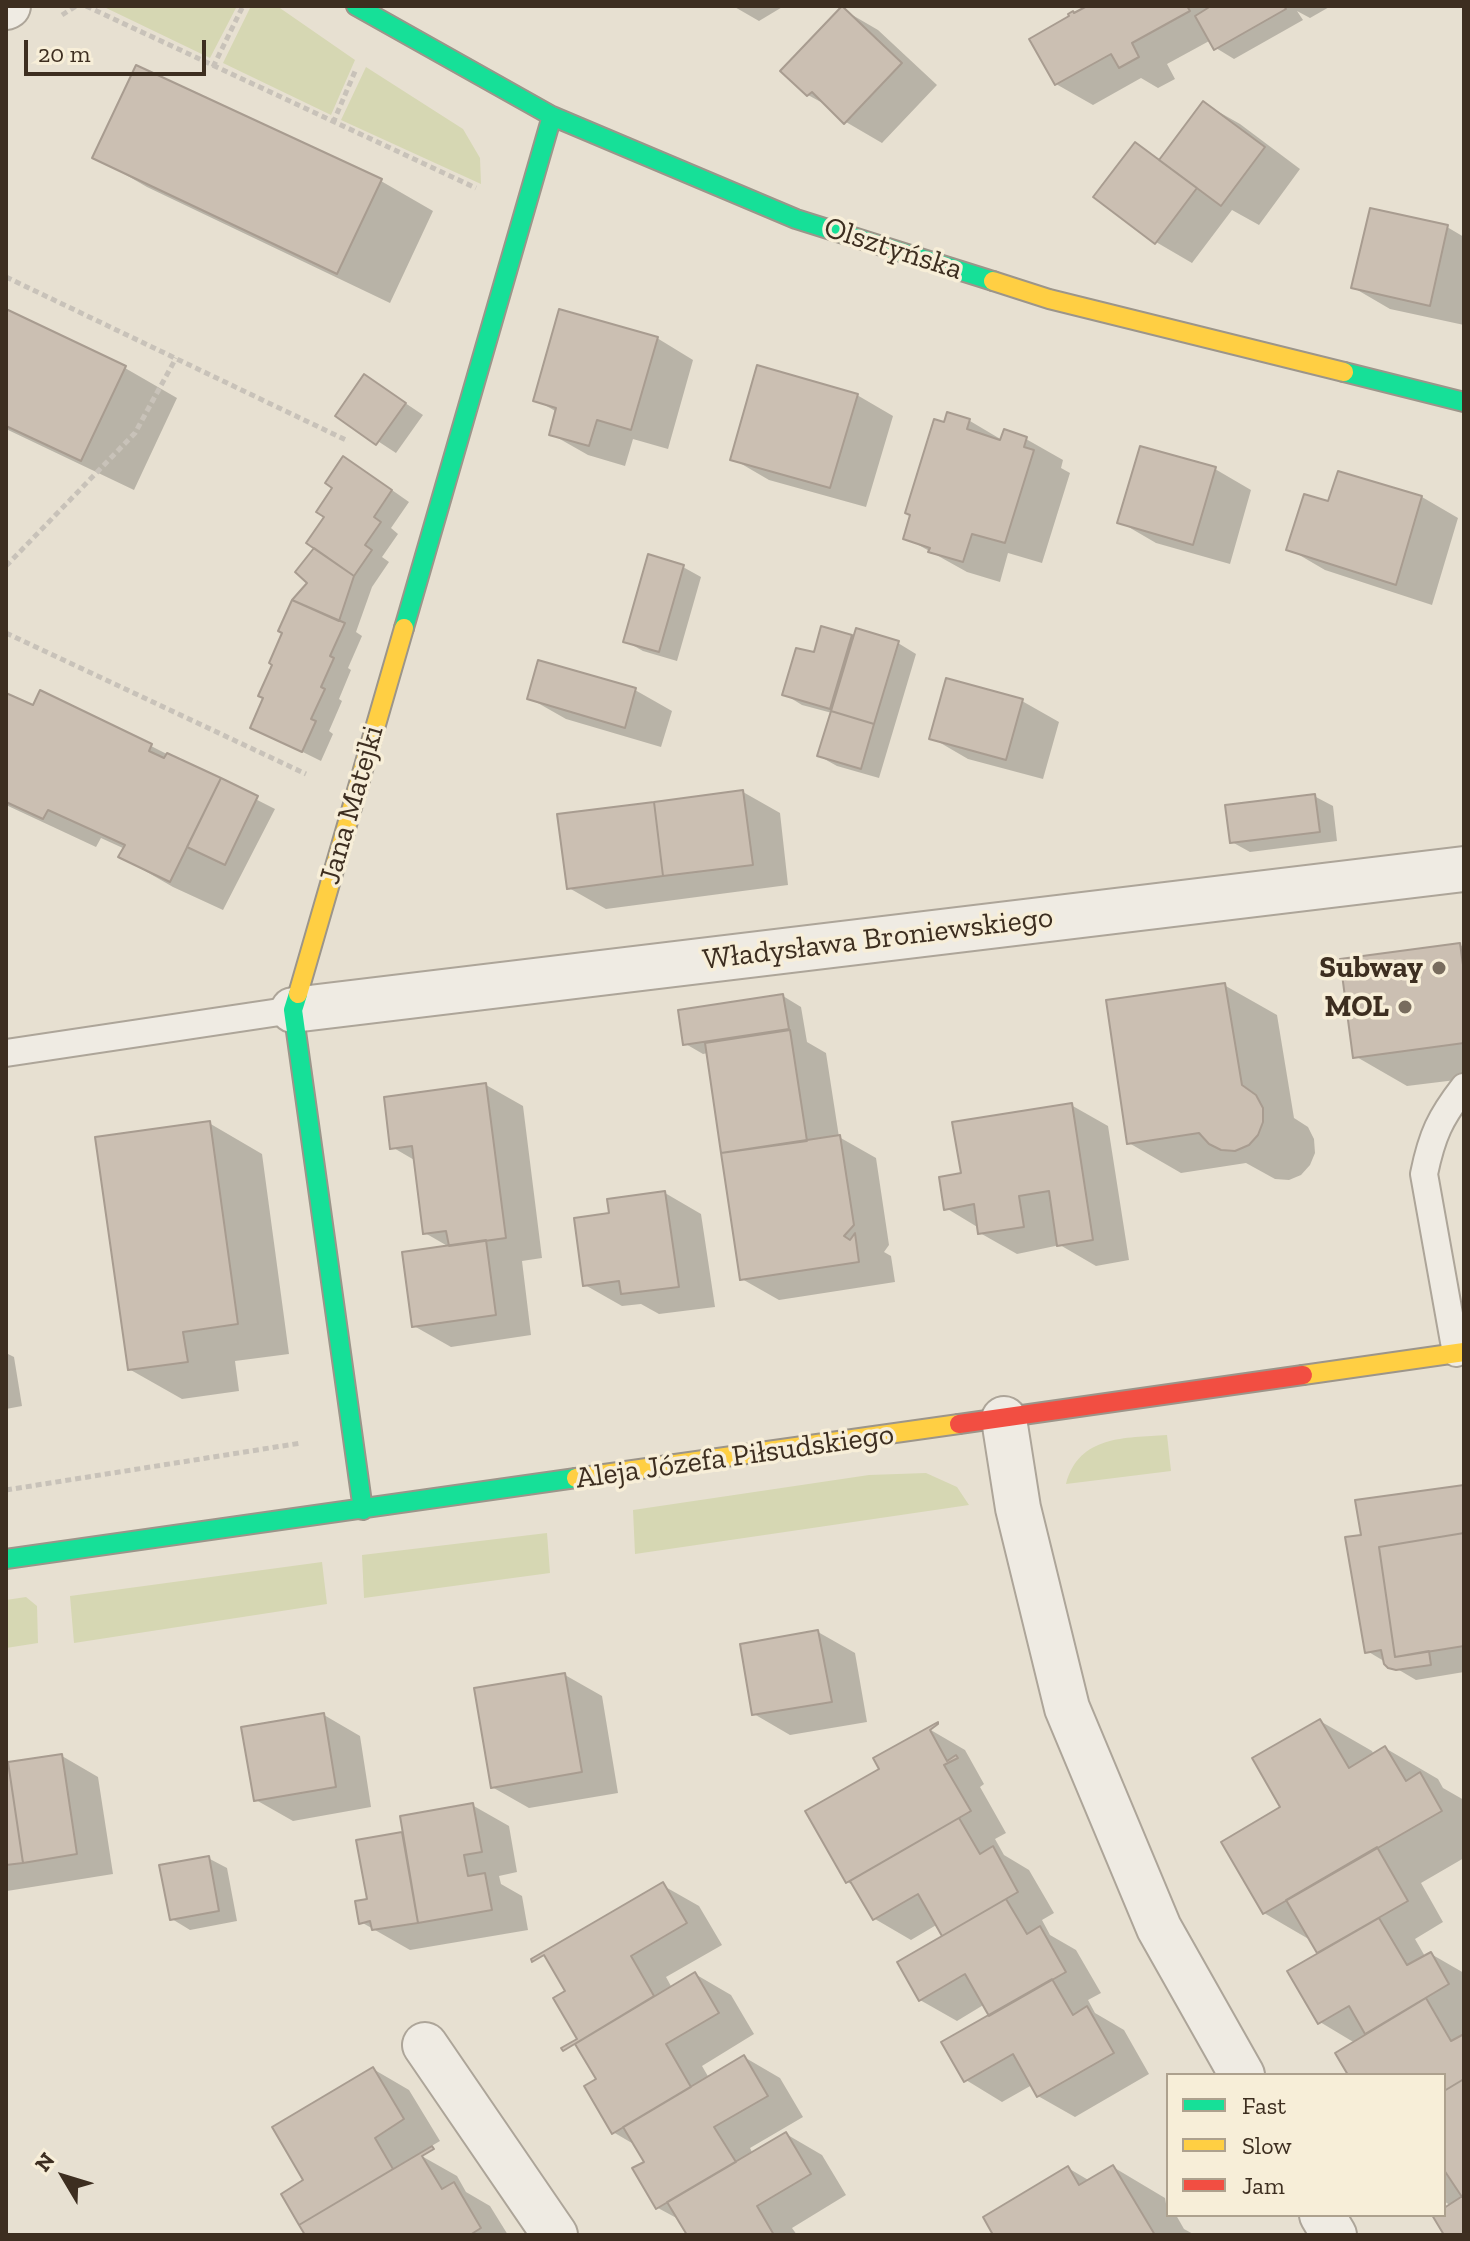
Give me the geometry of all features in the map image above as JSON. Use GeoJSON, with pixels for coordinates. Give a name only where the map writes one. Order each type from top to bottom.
{"type":"FeatureCollection","features":[{"type":"Feature","properties":{"kind":"street","name":"Olsztyńska"},"geometry":{"type":"LineString","coordinates":[[356,6],[552,116],[796,219],[1034,294],[1464,402]]}},
{"type":"Feature","properties":{"kind":"street","name":"Jana Matejki"},"geometry":{"type":"LineString","coordinates":[[363,1510],[293,1010],[552,116]]}},
{"type":"Feature","properties":{"kind":"street","name":"Władysława Broniewskiego"},"geometry":{"type":"LineString","coordinates":[[293,1010],[1464,869]]}},
{"type":"Feature","properties":{"kind":"street","name":"Aleja Józefa Piłsudskiego"},"geometry":{"type":"LineString","coordinates":[[6,1559],[1460,1353]]}},
{"type":"Feature","properties":{"kind":"street"},"geometry":{"type":"LineString","coordinates":[[1004,1419],[1018,1508],[1067,1708],[1159,1928],[1241,2073]]}},
{"type":"Feature","properties":{"kind":"street"},"geometry":{"type":"LineString","coordinates":[[425,2045],[555,2235]]}},
{"type":"Feature","properties":{"kind":"street"},"geometry":{"type":"LineString","coordinates":[[1323,2217],[1334,2235]]}},
{"type":"Feature","properties":{"kind":"lane"},"geometry":{"type":"LineString","coordinates":[[6,1053],[293,1010]]}},
{"type":"Feature","properties":{"kind":"lane"},"geometry":{"type":"LineString","coordinates":[[1460,1353],[1424,1174],[1441,1116],[1464,1087]]}},
{"type":"Feature","properties":{"kind":"path"},"geometry":{"type":"LineString","coordinates":[[86,6],[477,189]]}},
{"type":"Feature","properties":{"kind":"path"},"geometry":{"type":"LineString","coordinates":[[213,67],[243,6]]}},
{"type":"Feature","properties":{"kind":"path"},"geometry":{"type":"LineString","coordinates":[[333,123],[357,67]]}},
{"type":"Feature","properties":{"kind":"path"},"geometry":{"type":"LineString","coordinates":[[6,277],[348,441]]}},
{"type":"Feature","properties":{"kind":"path"},"geometry":{"type":"LineString","coordinates":[[6,566],[135,433],[176,358]]}},
{"type":"Feature","properties":{"kind":"path"},"geometry":{"type":"LineString","coordinates":[[6,633],[354,797]]}},
{"type":"Feature","properties":{"kind":"path"},"geometry":{"type":"LineString","coordinates":[[6,1490],[352,1435]]}},
{"type":"Feature","properties":{"kind":"green space"},"geometry":{"type":"Polygon","coordinates":[[[102,6],[237,6],[210,58],[102,6]]]}},
{"type":"Feature","properties":{"kind":"green space"},"geometry":{"type":"Polygon","coordinates":[[[251,6],[277,6],[355,60],[331,115],[223,63],[251,6]]]}},
{"type":"Feature","properties":{"kind":"green space"},"geometry":{"type":"Polygon","coordinates":[[[366,67],[463,129],[480,158],[481,184],[341,120],[366,67]]]}},
{"type":"Feature","properties":{"kind":"green space"},"geometry":{"type":"Polygon","coordinates":[[[1167,1435],[1171,1471],[1066,1484],[1081,1456],[1093,1448],[1120,1439],[1167,1435]]]}},
{"type":"Feature","properties":{"kind":"green space"},"geometry":{"type":"Polygon","coordinates":[[[926,1473],[957,1487],[969,1505],[635,1554],[633,1510],[869,1475],[926,1473]]]}},
{"type":"Feature","properties":{"kind":"green space"},"geometry":{"type":"Polygon","coordinates":[[[547,1533],[550,1573],[364,1598],[362,1555],[547,1533]]]}},
{"type":"Feature","properties":{"kind":"green space"},"geometry":{"type":"Polygon","coordinates":[[[322,1562],[327,1604],[74,1643],[70,1596],[322,1562]]]}},
{"type":"Feature","properties":{"kind":"green space"},"geometry":{"type":"Polygon","coordinates":[[[26,1597],[37,1606],[38,1643],[6,1648],[6,1600],[26,1597]]]}},
{"type":"Feature","properties":{"kind":"building"},"geometry":{"type":"Polygon","coordinates":[[[842,6],[902,63],[844,124],[812,92],[807,96],[780,71],[842,6]]]}},
{"type":"Feature","properties":{"kind":"building"},"geometry":{"type":"Polygon","coordinates":[[[1087,6],[1187,6],[1190,11],[1132,43],[1139,57],[1119,68],[1111,54],[1055,85],[1029,39],[1073,11],[1087,6]]]}},
{"type":"Feature","properties":{"kind":"building"},"geometry":{"type":"Polygon","coordinates":[[[1211,6],[1284,6],[1286,9],[1214,50],[1195,16],[1211,6]]]}},
{"type":"Feature","properties":{"kind":"building"},"geometry":{"type":"Polygon","coordinates":[[[136,65],[382,179],[337,274],[92,158],[136,65]]]}},
{"type":"Feature","properties":{"kind":"building"},"geometry":{"type":"Polygon","coordinates":[[[1203,101],[1265,147],[1221,206],[1159,160],[1203,101]]]}},
{"type":"Feature","properties":{"kind":"building"},"geometry":{"type":"Polygon","coordinates":[[[1135,142],[1197,188],[1155,244],[1093,197],[1135,142]]]}},
{"type":"Feature","properties":{"kind":"building"},"geometry":{"type":"Polygon","coordinates":[[[1370,208],[1448,225],[1430,306],[1351,288],[1370,208]]]}},
{"type":"Feature","properties":{"kind":"building"},"geometry":{"type":"Polygon","coordinates":[[[6,309],[126,366],[81,461],[6,426],[6,309]]]}},
{"type":"Feature","properties":{"kind":"building"},"geometry":{"type":"Polygon","coordinates":[[[559,309],[658,337],[631,430],[597,420],[589,446],[549,435],[556,408],[533,401],[559,309]]]}},
{"type":"Feature","properties":{"kind":"building"},"geometry":{"type":"Polygon","coordinates":[[[757,365],[858,394],[830,488],[730,460],[757,365]]]}},
{"type":"Feature","properties":{"kind":"building"},"geometry":{"type":"Polygon","coordinates":[[[364,374],[406,403],[376,445],[335,416],[364,374]]]}},
{"type":"Feature","properties":{"kind":"building"},"geometry":{"type":"Polygon","coordinates":[[[947,412],[970,419],[967,429],[1000,440],[1004,429],[1027,437],[1024,447],[1034,450],[1005,543],[972,534],[963,562],[928,552],[930,548],[903,539],[910,515],[905,513],[934,419],[944,422],[947,412]]]}},
{"type":"Feature","properties":{"kind":"building"},"geometry":{"type":"Polygon","coordinates":[[[1140,446],[1216,467],[1193,545],[1117,523],[1140,446]]]}},
{"type":"Feature","properties":{"kind":"building"},"geometry":{"type":"Polygon","coordinates":[[[343,456],[392,490],[374,517],[381,522],[365,545],[372,550],[354,576],[306,543],[324,517],[316,512],[332,488],[325,483],[343,456]]]}},
{"type":"Feature","properties":{"kind":"building"},"geometry":{"type":"Polygon","coordinates":[[[1338,471],[1422,496],[1396,585],[1286,550],[1304,494],[1328,501],[1338,471]]]}},
{"type":"Feature","properties":{"kind":"building"},"geometry":{"type":"Polygon","coordinates":[[[314,548],[354,576],[339,621],[292,600],[307,583],[295,572],[314,548]]]}},
{"type":"Feature","properties":{"kind":"building"},"geometry":{"type":"Polygon","coordinates":[[[648,554],[684,565],[659,652],[623,642],[648,554]]]}},
{"type":"Feature","properties":{"kind":"building"},"geometry":{"type":"Polygon","coordinates":[[[292,600],[345,623],[330,656],[334,658],[321,687],[325,689],[311,719],[316,721],[302,752],[250,728],[263,698],[258,696],[272,665],[269,663],[282,633],[278,631],[292,600]]]}},
{"type":"Feature","properties":{"kind":"building"},"geometry":{"type":"Polygon","coordinates":[[[821,626],[852,635],[830,709],[782,695],[796,648],[814,652],[821,626]]]}},
{"type":"Feature","properties":{"kind":"building"},"geometry":{"type":"Polygon","coordinates":[[[856,628],[899,641],[874,724],[831,711],[856,628]]]}},
{"type":"Feature","properties":{"kind":"building"},"geometry":{"type":"Polygon","coordinates":[[[538,660],[636,688],[625,728],[527,699],[538,660]]]}},
{"type":"Feature","properties":{"kind":"building"},"geometry":{"type":"Polygon","coordinates":[[[946,678],[1023,699],[1006,760],[929,739],[946,678]]]}},
{"type":"Feature","properties":{"kind":"building"},"geometry":{"type":"Polygon","coordinates":[[[40,690],[152,744],[149,751],[164,758],[167,753],[221,778],[170,882],[118,857],[125,845],[48,810],[43,819],[6,802],[6,693],[33,705],[40,690]]]}},
{"type":"Feature","properties":{"kind":"building"},"geometry":{"type":"Polygon","coordinates":[[[831,711],[874,724],[861,769],[817,756],[831,711]]]}},
{"type":"Feature","properties":{"kind":"building"},"geometry":{"type":"Polygon","coordinates":[[[221,778],[258,796],[225,865],[187,847],[221,778]]]}},
{"type":"Feature","properties":{"kind":"building"},"geometry":{"type":"Polygon","coordinates":[[[743,790],[753,865],[663,876],[654,802],[743,790]]]}},
{"type":"Feature","properties":{"kind":"building"},"geometry":{"type":"Polygon","coordinates":[[[1315,794],[1320,832],[1230,843],[1225,805],[1315,794]]]}},
{"type":"Feature","properties":{"kind":"building"},"geometry":{"type":"Polygon","coordinates":[[[654,802],[663,876],[567,889],[557,814],[654,802]]]}},
{"type":"Feature","properties":{"kind":"building","name":"MOL"},"geometry":{"type":"Polygon","coordinates":[[[1460,943],[1464,972],[1464,1043],[1353,1058],[1340,959],[1460,943]]]}},
{"type":"Feature","properties":{"kind":"building"},"geometry":{"type":"Polygon","coordinates":[[[1225,983],[1242,1085],[1256,1095],[1263,1108],[1263,1122],[1258,1135],[1249,1145],[1235,1151],[1221,1150],[1209,1144],[1199,1133],[1127,1144],[1106,1000],[1225,983]]]}},
{"type":"Feature","properties":{"kind":"building"},"geometry":{"type":"Polygon","coordinates":[[[783,994],[789,1029],[683,1045],[678,1010],[783,994]]]}},
{"type":"Feature","properties":{"kind":"building"},"geometry":{"type":"Polygon","coordinates":[[[790,1030],[807,1141],[721,1153],[705,1043],[790,1030]]]}},
{"type":"Feature","properties":{"kind":"building"},"geometry":{"type":"Polygon","coordinates":[[[486,1083],[506,1238],[449,1246],[446,1231],[423,1234],[412,1146],[390,1149],[384,1097],[486,1083]]]}},
{"type":"Feature","properties":{"kind":"building"},"geometry":{"type":"Polygon","coordinates":[[[1072,1103],[1093,1240],[1057,1246],[1049,1191],[1019,1196],[1024,1227],[978,1234],[974,1204],[944,1210],[939,1177],[961,1173],[952,1122],[1072,1103]]]}},
{"type":"Feature","properties":{"kind":"building"},"geometry":{"type":"Polygon","coordinates":[[[210,1121],[238,1324],[183,1332],[188,1362],[128,1370],[95,1137],[210,1121]]]}},
{"type":"Feature","properties":{"kind":"building"},"geometry":{"type":"Polygon","coordinates":[[[840,1135],[854,1225],[844,1236],[850,1240],[855,1233],[859,1262],[740,1280],[721,1153],[840,1135]]]}},
{"type":"Feature","properties":{"kind":"building"},"geometry":{"type":"Polygon","coordinates":[[[665,1191],[679,1287],[621,1294],[619,1281],[583,1286],[574,1218],[609,1213],[607,1199],[665,1191]]]}},
{"type":"Feature","properties":{"kind":"building"},"geometry":{"type":"Polygon","coordinates":[[[486,1240],[496,1315],[412,1327],[402,1252],[486,1240]]]}},
{"type":"Feature","properties":{"kind":"building"},"geometry":{"type":"Polygon","coordinates":[[[1464,1485],[1464,1533],[1379,1547],[1395,1657],[1429,1651],[1431,1665],[1396,1670],[1388,1668],[1381,1650],[1365,1653],[1345,1537],[1361,1535],[1355,1500],[1464,1485]]]}},
{"type":"Feature","properties":{"kind":"building"},"geometry":{"type":"Polygon","coordinates":[[[1464,1533],[1464,1646],[1395,1657],[1379,1547],[1464,1533]]]}},
{"type":"Feature","properties":{"kind":"building"},"geometry":{"type":"Polygon","coordinates":[[[818,1630],[832,1702],[752,1715],[740,1644],[818,1630]]]}},
{"type":"Feature","properties":{"kind":"building"},"geometry":{"type":"Polygon","coordinates":[[[565,1673],[582,1772],[491,1788],[474,1688],[565,1673]]]}},
{"type":"Feature","properties":{"kind":"building"},"geometry":{"type":"Polygon","coordinates":[[[324,1713],[336,1787],[254,1801],[241,1727],[324,1713]]]}},
{"type":"Feature","properties":{"kind":"building"},"geometry":{"type":"Polygon","coordinates":[[[1320,1719],[1349,1768],[1385,1746],[1406,1781],[1420,1772],[1442,1811],[1263,1914],[1221,1842],[1280,1807],[1252,1758],[1320,1719]]]}},
{"type":"Feature","properties":{"kind":"building"},"geometry":{"type":"Polygon","coordinates":[[[938,1722],[930,1730],[947,1761],[956,1755],[958,1758],[944,1765],[971,1811],[846,1883],[805,1811],[879,1769],[873,1758],[938,1722]]]}},
{"type":"Feature","properties":{"kind":"building"},"geometry":{"type":"Polygon","coordinates":[[[62,1754],[77,1854],[23,1863],[8,1762],[62,1754]]]}},
{"type":"Feature","properties":{"kind":"building"},"geometry":{"type":"Polygon","coordinates":[[[6,1763],[23,1863],[6,1865],[6,1763]]]}},
{"type":"Feature","properties":{"kind":"building"},"geometry":{"type":"Polygon","coordinates":[[[473,1803],[482,1852],[464,1855],[468,1876],[485,1873],[492,1910],[418,1923],[400,1816],[473,1803]]]}},
{"type":"Feature","properties":{"kind":"building"},"geometry":{"type":"Polygon","coordinates":[[[959,1818],[980,1854],[993,1846],[1018,1892],[942,1936],[918,1894],[873,1920],[850,1881],[959,1818]]]}},
{"type":"Feature","properties":{"kind":"building"},"geometry":{"type":"Polygon","coordinates":[[[402,1832],[418,1923],[372,1930],[370,1921],[359,1924],[355,1901],[367,1899],[356,1840],[402,1832]]]}},
{"type":"Feature","properties":{"kind":"building"},"geometry":{"type":"Polygon","coordinates":[[[1377,1847],[1408,1901],[1317,1953],[1286,1900],[1377,1847]]]}},
{"type":"Feature","properties":{"kind":"building"},"geometry":{"type":"Polygon","coordinates":[[[209,1856],[219,1911],[170,1920],[159,1865],[209,1856]]]}},
{"type":"Feature","properties":{"kind":"building"},"geometry":{"type":"Polygon","coordinates":[[[663,1882],[687,1923],[631,1956],[654,1996],[563,2051],[561,2048],[577,2039],[553,1998],[565,1991],[544,1955],[532,1962],[531,1959],[663,1882]]]}},
{"type":"Feature","properties":{"kind":"building"},"geometry":{"type":"Polygon","coordinates":[[[1006,1899],[1027,1934],[1040,1926],[1066,1972],[989,2016],[965,1974],[919,2001],[897,1962],[1006,1899]]]}},
{"type":"Feature","properties":{"kind":"building"},"geometry":{"type":"Polygon","coordinates":[[[1379,1918],[1407,1965],[1431,1952],[1449,1984],[1365,2034],[1349,2006],[1318,2024],[1287,1971],[1379,1918]]]}},
{"type":"Feature","properties":{"kind":"building"},"geometry":{"type":"Polygon","coordinates":[[[695,1972],[719,2013],[666,2044],[691,2087],[612,2134],[584,2086],[596,2079],[575,2044],[695,1972]]]}},
{"type":"Feature","properties":{"kind":"building"},"geometry":{"type":"Polygon","coordinates":[[[1052,1979],[1073,2015],[1087,2006],[1114,2053],[1037,2097],[1013,2054],[964,2082],[941,2042],[1052,1979]]]}},
{"type":"Feature","properties":{"kind":"building"},"geometry":{"type":"Polygon","coordinates":[[[1426,1998],[1451,2041],[1464,2034],[1464,2079],[1446,2090],[1446,2073],[1347,2073],[1335,2053],[1426,1998]]]}},
{"type":"Feature","properties":{"kind":"building"},"geometry":{"type":"Polygon","coordinates":[[[744,2055],[768,2096],[714,2127],[736,2162],[656,2209],[632,2168],[644,2162],[623,2127],[744,2055]]]}},
{"type":"Feature","properties":{"kind":"building"},"geometry":{"type":"Polygon","coordinates":[[[373,2067],[404,2119],[375,2138],[393,2169],[299,2225],[281,2194],[303,2180],[272,2127],[373,2067]]]}},
{"type":"Feature","properties":{"kind":"building"},"geometry":{"type":"Polygon","coordinates":[[[1464,2079],[1462,2197],[1446,2173],[1446,2090],[1464,2079]]]}},
{"type":"Feature","properties":{"kind":"building"},"geometry":{"type":"Polygon","coordinates":[[[786,2132],[811,2174],[757,2206],[774,2235],[687,2235],[667,2202],[786,2132]]]}},
{"type":"Feature","properties":{"kind":"building"},"geometry":{"type":"Polygon","coordinates":[[[432,2146],[434,2149],[422,2156],[442,2189],[454,2182],[481,2228],[470,2235],[305,2235],[299,2225],[432,2146]]]}},
{"type":"Feature","properties":{"kind":"building"},"geometry":{"type":"Polygon","coordinates":[[[1113,2165],[1155,2235],[993,2235],[983,2217],[1068,2166],[1079,2185],[1113,2165]]]}},
{"type":"Feature","properties":{"kind":"building"},"geometry":{"type":"Polygon","coordinates":[[[1464,2195],[1464,2235],[1444,2235],[1433,2217],[1446,2217],[1446,2207],[1464,2195]]]}},
{"type":"Feature","properties":{"kind":"traffic: fast"},"geometry":{"type":"LineString","coordinates":[[356,6],[552,116],[796,219],[993,281]]}},
{"type":"Feature","properties":{"kind":"traffic: fast"},"geometry":{"type":"LineString","coordinates":[[404,628],[552,116]]}},
{"type":"Feature","properties":{"kind":"traffic: fast"},"geometry":{"type":"LineString","coordinates":[[1344,372],[1464,402]]}},
{"type":"Feature","properties":{"kind":"traffic: fast"},"geometry":{"type":"LineString","coordinates":[[298,994],[293,1010],[363,1510]]}},
{"type":"Feature","properties":{"kind":"traffic: fast"},"geometry":{"type":"LineString","coordinates":[[6,1559],[576,1478]]}},
{"type":"Feature","properties":{"kind":"traffic: slow"},"geometry":{"type":"LineString","coordinates":[[993,281],[1049,299],[1344,372]]}},
{"type":"Feature","properties":{"kind":"traffic: slow"},"geometry":{"type":"LineString","coordinates":[[298,994],[404,628]]}},
{"type":"Feature","properties":{"kind":"traffic: slow"},"geometry":{"type":"LineString","coordinates":[[1303,1375],[1464,1352]]}},
{"type":"Feature","properties":{"kind":"traffic: slow"},"geometry":{"type":"LineString","coordinates":[[576,1478],[959,1424]]}},
{"type":"Feature","properties":{"kind":"traffic: jam"},"geometry":{"type":"LineString","coordinates":[[959,1424],[1303,1375]]}},
{"type":"Feature","properties":{"kind":"place","name":"Subway"},"geometry":{"type":"Point","coordinates":[1439,968]}},
{"type":"Feature","properties":{"kind":"place","name":"MOL"},"geometry":{"type":"Point","coordinates":[1405,1007]}}]}
